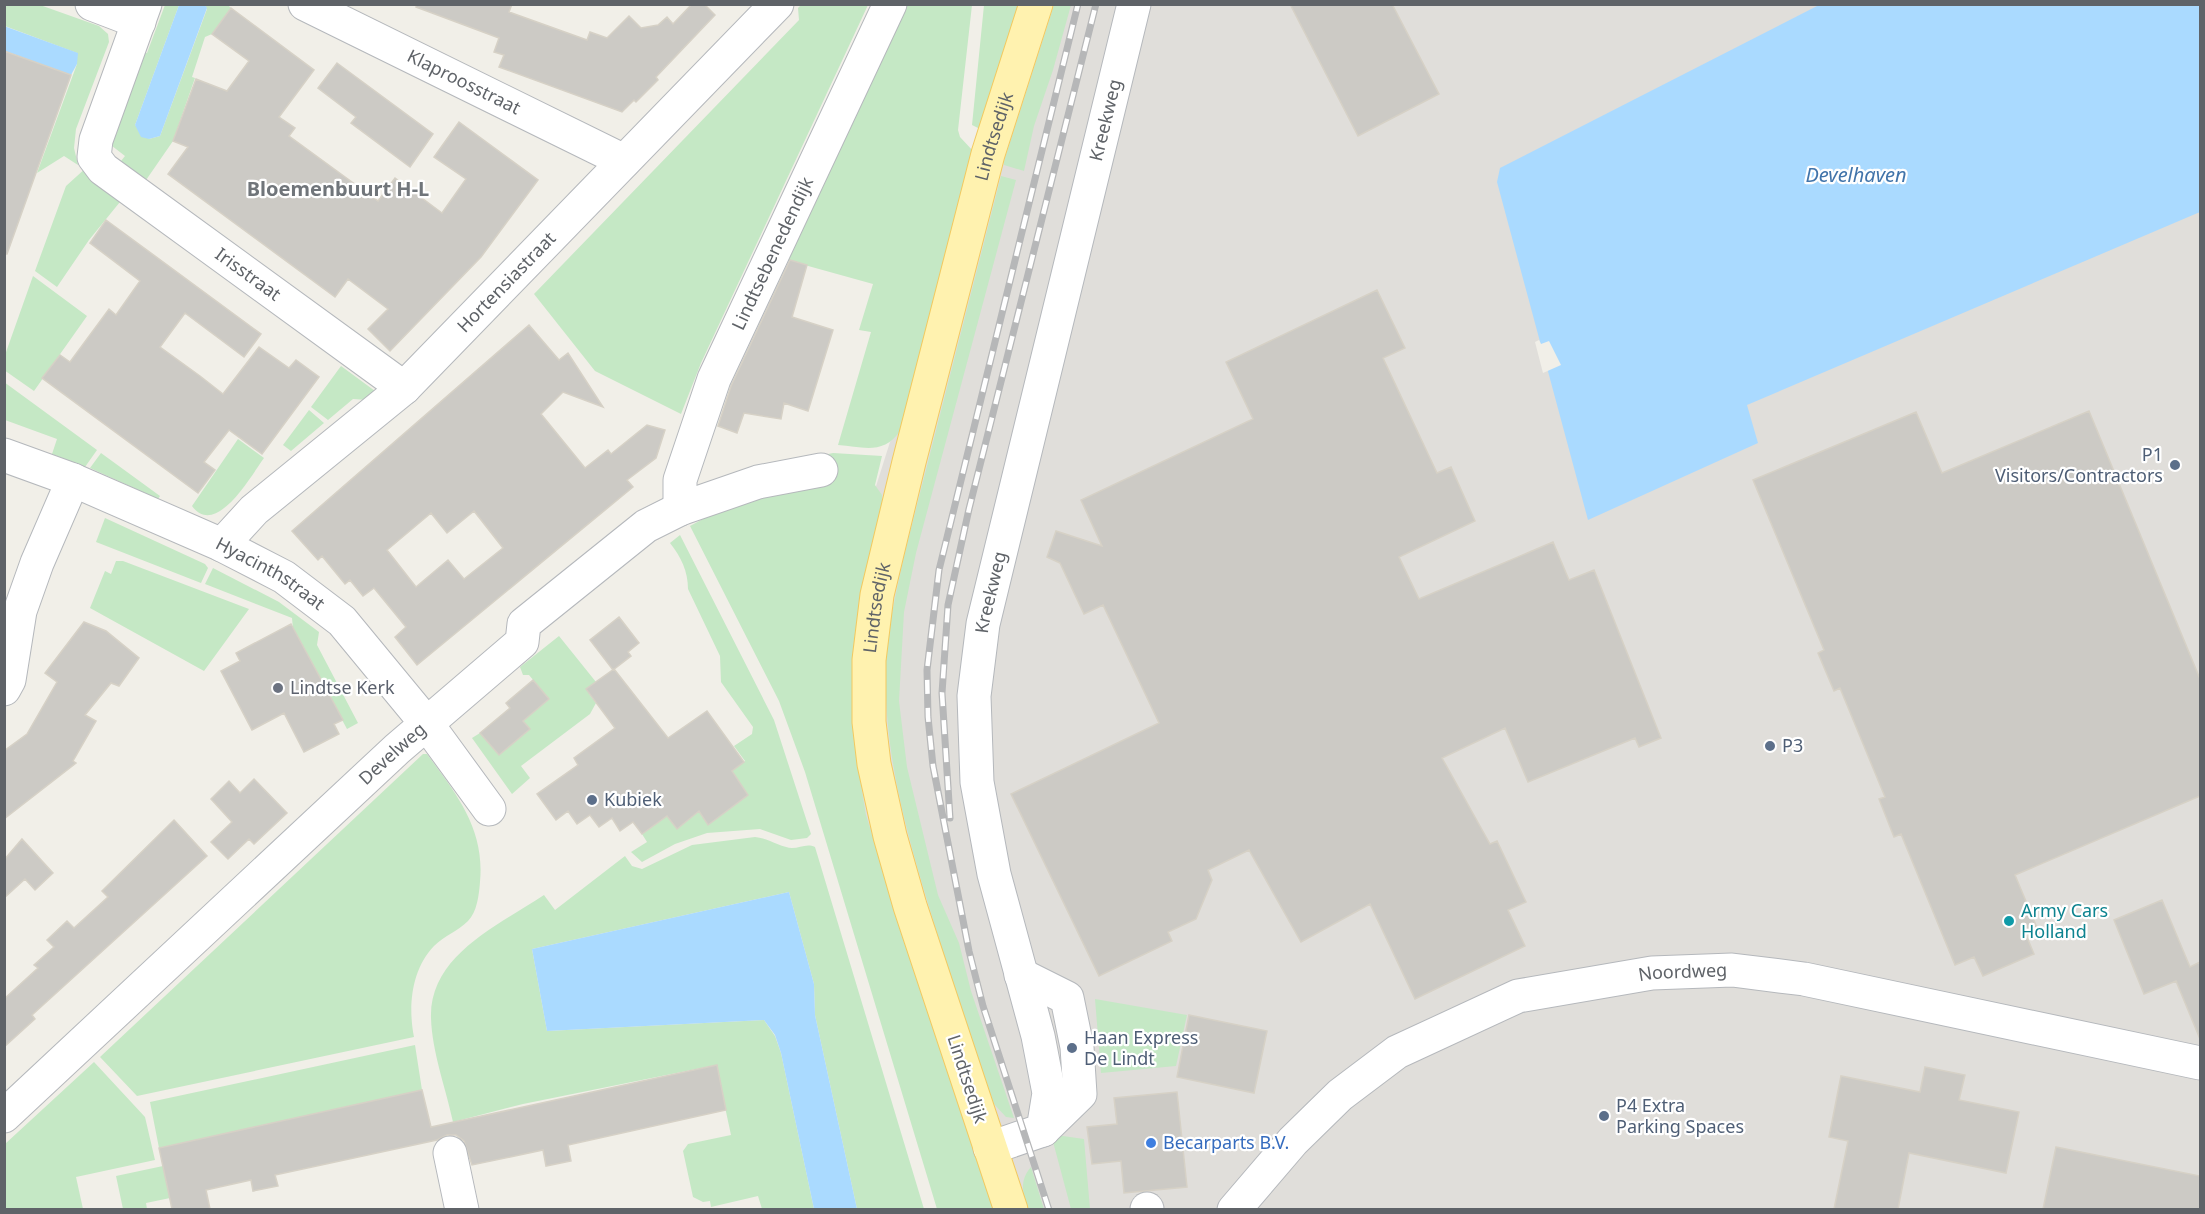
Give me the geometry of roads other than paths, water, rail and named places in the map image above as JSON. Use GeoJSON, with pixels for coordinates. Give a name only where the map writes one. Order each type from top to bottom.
{"type":"FeatureCollection","features":[{"type":"Feature","properties":{"kind":"main road","name":"Lindtsedijk"},"geometry":{"type":"LineString","coordinates":[[1011,1209],[910,906],[882,808],[869,722],[869,660],[877,595],[904,482],[988,154],[1036,4]]}},
{"type":"Feature","properties":{"kind":"street"},"geometry":{"type":"LineString","coordinates":[[92,4],[142,13]]}},
{"type":"Feature","properties":{"kind":"street","name":"Klaproosstraat"},"geometry":{"type":"LineString","coordinates":[[305,4],[624,161]]}},
{"type":"Feature","properties":{"kind":"street","name":"Hortensiastraat"},"geometry":{"type":"LineString","coordinates":[[222,545],[254,510],[404,388],[777,4]]}},
{"type":"Feature","properties":{"kind":"street","name":"Lindtsebenedendijk"},"geometry":{"type":"LineString","coordinates":[[680,509],[680,480],[714,379],[890,4]]}},
{"type":"Feature","properties":{"kind":"street","name":"Kreekweg"},"geometry":{"type":"LineString","coordinates":[[990,1148],[1043,1130],[1049,1093],[1038,1036],[994,874],[977,782],[974,696],[983,624],[1134,4]]}},
{"type":"Feature","properties":{"kind":"street","name":"Irisstraat"},"geometry":{"type":"LineString","coordinates":[[142,13],[96,140],[94,158],[103,169],[404,388]]}},
{"type":"Feature","properties":{"kind":"street","name":"Hyacinthstraat"},"geometry":{"type":"LineString","coordinates":[[4,455],[73,480],[222,545],[284,577],[342,621],[427,724],[489,809]]}},
{"type":"Feature","properties":{"kind":"street","name":"Develweg"},"geometry":{"type":"LineString","coordinates":[[4,1116],[427,724],[522,642],[524,624],[646,526],[680,509],[758,482],[821,470]]}},
{"type":"Feature","properties":{"kind":"street"},"geometry":{"type":"LineString","coordinates":[[4,689],[9,680],[20,611],[37,563],[73,480]]}},
{"type":"Feature","properties":{"kind":"street","name":"Noordweg"},"geometry":{"type":"LineString","coordinates":[[1234,1209],[1293,1141],[1341,1095],[1397,1052],[1518,996],[1652,973],[1732,970],[1804,979],[2200,1063]]}},
{"type":"Feature","properties":{"kind":"street"},"geometry":{"type":"LineString","coordinates":[[450,1153],[462,1209]]}},
{"type":"Feature","properties":{"kind":"water"},"geometry":{"type":"Polygon","coordinates":[[[179,5],[205,5],[207,8],[160,136],[149,139],[141,137],[135,125],[179,5]]]}},
{"type":"Feature","properties":{"kind":"water","name":"Develhaven"},"geometry":{"type":"Polygon","coordinates":[[[1819,5],[2200,5],[2200,212],[1747,405],[1758,443],[1588,520],[1497,182],[1500,168],[1819,5]]]}},
{"type":"Feature","properties":{"kind":"water"},"geometry":{"type":"Polygon","coordinates":[[[4,26],[78,53],[77,64],[71,75],[5,51],[4,26]]]}},
{"type":"Feature","properties":{"kind":"water"},"geometry":{"type":"Polygon","coordinates":[[[789,892],[814,984],[815,1015],[857,1209],[814,1209],[781,1053],[775,1035],[764,1020],[547,1031],[532,949],[789,892]]]}},
{"type":"Feature","properties":{"kind":"railway"},"geometry":{"type":"LineString","coordinates":[[1049,1210],[983,1006],[969,951],[933,766],[928,717],[927,670],[939,570],[1078,4]]}},
{"type":"Feature","properties":{"kind":"railway"},"geometry":{"type":"LineString","coordinates":[[950,818],[942,693],[948,605],[969,509],[1096,4]]}},
{"type":"Feature","properties":{"kind":"place","name":"P1 Visitors/Contractors"},"geometry":{"type":"Point","coordinates":[2175,465]}},
{"type":"Feature","properties":{"kind":"place","name":"Lindtse Kerk"},"geometry":{"type":"Point","coordinates":[278,688]}},
{"type":"Feature","properties":{"kind":"place","name":"P3"},"geometry":{"type":"Point","coordinates":[1770,746]}},
{"type":"Feature","properties":{"kind":"place","name":"Kubiek"},"geometry":{"type":"Point","coordinates":[592,800]}},
{"type":"Feature","properties":{"kind":"place","name":"Army Cars Holland"},"geometry":{"type":"Point","coordinates":[2009,921]}},
{"type":"Feature","properties":{"kind":"place","name":"Haan Express De Lindt"},"geometry":{"type":"Point","coordinates":[1072,1048]}},
{"type":"Feature","properties":{"kind":"place","name":"P4 Extra Parking Spaces"},"geometry":{"type":"Point","coordinates":[1604,1116]}},
{"type":"Feature","properties":{"kind":"place","name":"Becarparts B.V."},"geometry":{"type":"Point","coordinates":[1151,1143]}},
{"type":"Feature","properties":{"kind":"district","name":"Bloemenbuurt H-L"},"geometry":{"type":"Point","coordinates":[338,189]}}]}
